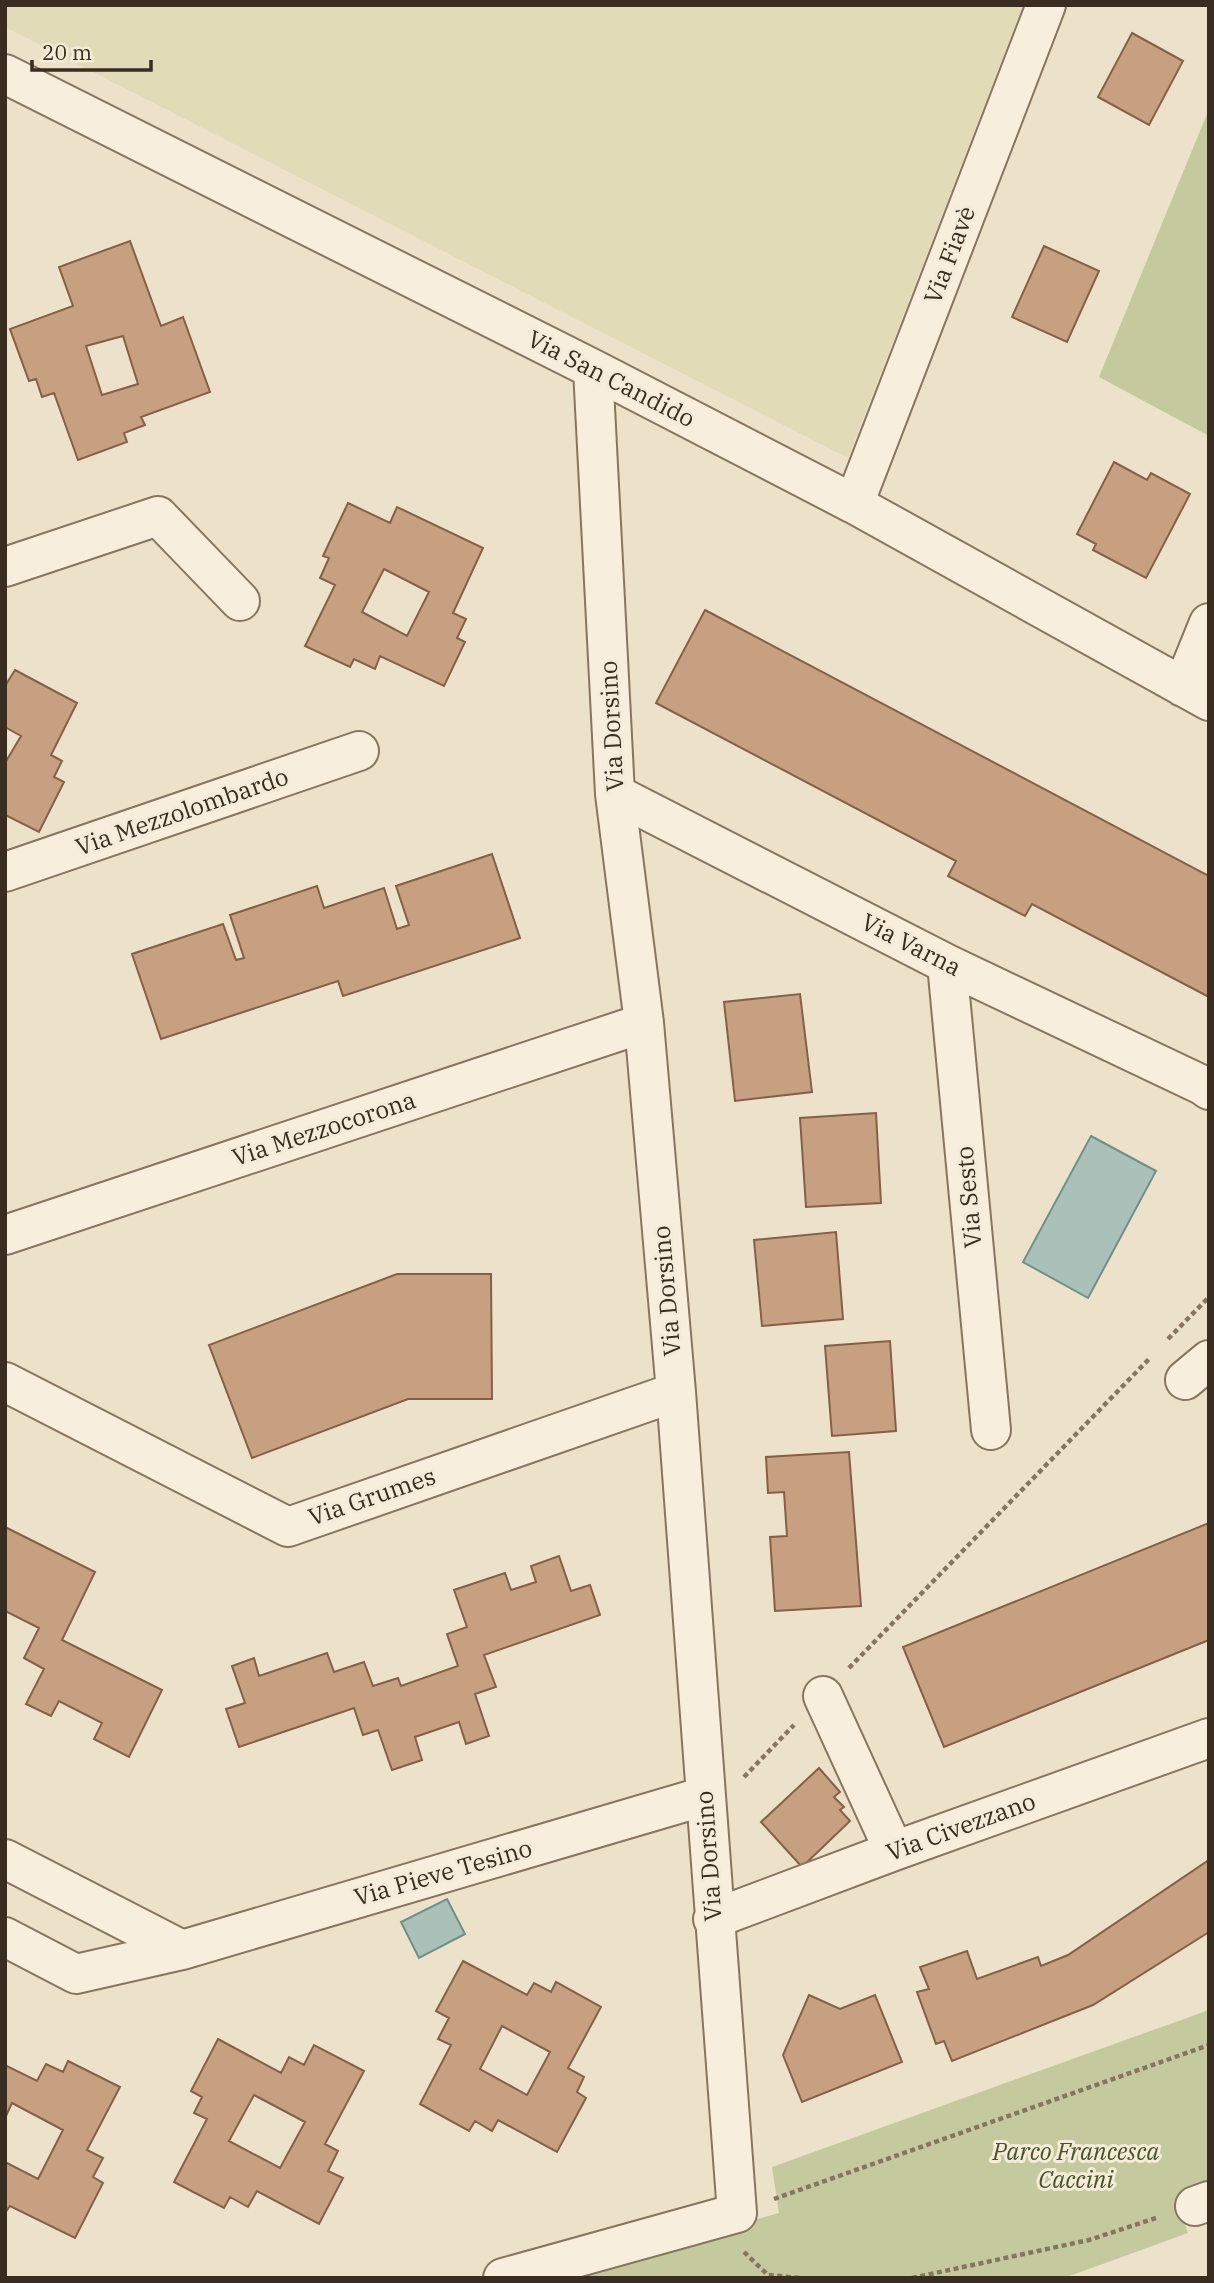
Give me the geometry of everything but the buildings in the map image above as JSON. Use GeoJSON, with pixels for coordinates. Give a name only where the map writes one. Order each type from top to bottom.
{"type":"FeatureCollection","features":[{"type":"Feature","properties":{"kind":"street","name":"Via Fiavè"},"geometry":{"type":"LineString","coordinates":[[854,504],[1046,5]]}},
{"type":"Feature","properties":{"kind":"street","name":"Via San Candido"},"geometry":{"type":"LineString","coordinates":[[5,74],[593,369],[854,504],[1196,694]]}},
{"type":"Feature","properties":{"kind":"street","name":"Via Dorsino"},"geometry":{"type":"LineString","coordinates":[[593,369],[615,794],[643,1023],[676,1392],[713,1919],[737,2213]]}},
{"type":"Feature","properties":{"kind":"street"},"geometry":{"type":"LineString","coordinates":[[5,567],[158,516],[240,601]]}},
{"type":"Feature","properties":{"kind":"street"},"geometry":{"type":"LineString","coordinates":[[1196,694],[1209,623]]}},
{"type":"Feature","properties":{"kind":"street","name":"Via Mezzolombardo"},"geometry":{"type":"LineString","coordinates":[[5,872],[359,751]]}},
{"type":"Feature","properties":{"kind":"street","name":"Via Varna"},"geometry":{"type":"LineString","coordinates":[[615,794],[947,964],[1209,1090]]}},
{"type":"Feature","properties":{"kind":"street","name":"Via Sesto"},"geometry":{"type":"LineString","coordinates":[[947,964],[991,1430]]}},
{"type":"Feature","properties":{"kind":"street","name":"Via Mezzocorona"},"geometry":{"type":"LineString","coordinates":[[5,1235],[643,1023]]}},
{"type":"Feature","properties":{"kind":"street","name":"Via Grumes"},"geometry":{"type":"LineString","coordinates":[[5,1382],[288,1527],[676,1392]]}},
{"type":"Feature","properties":{"kind":"street"},"geometry":{"type":"LineString","coordinates":[[822,1696],[894,1851]]}},
{"type":"Feature","properties":{"kind":"street","name":"Via Civezzano"},"geometry":{"type":"LineString","coordinates":[[713,1919],[1209,1738]]}},
{"type":"Feature","properties":{"kind":"street","name":"Via Pieve Tesino"},"geometry":{"type":"LineString","coordinates":[[5,1937],[76,1974],[182,1950],[705,1796]]}},
{"type":"Feature","properties":{"kind":"street"},"geometry":{"type":"LineString","coordinates":[[5,1859],[182,1950]]}},
{"type":"Feature","properties":{"kind":"street"},"geometry":{"type":"LineString","coordinates":[[503,2278],[737,2213]]}},
{"type":"Feature","properties":{"kind":"path"},"geometry":{"type":"LineString","coordinates":[[1160,1347],[1209,1297]]}},
{"type":"Feature","properties":{"kind":"path"},"geometry":{"type":"LineString","coordinates":[[705,1796],[728,1793],[1151,1357]]}},
{"type":"Feature","properties":{"kind":"path"},"geometry":{"type":"LineString","coordinates":[[800,2278],[766,2276],[731,2241],[737,2213],[1209,2045]]}},
{"type":"Feature","properties":{"kind":"path"},"geometry":{"type":"LineString","coordinates":[[912,2278],[1089,2239],[1202,2203]]}},
{"type":"Feature","properties":{"kind":"shaded area"},"geometry":{"type":"Polygon","coordinates":[[[5,5],[1023,5],[848,458],[5,27],[5,5]]]}},
{"type":"Feature","properties":{"kind":"green space"},"geometry":{"type":"Polygon","coordinates":[[[1209,109],[1209,436],[1099,377],[1209,109]]]}},
{"type":"Feature","properties":{"kind":"green space","name":"Parco Francesca Caccini"},"geometry":{"type":"Polygon","coordinates":[[[1209,2010],[1209,2190],[1177,2201],[1188,2233],[1064,2278],[547,2278],[779,2213],[772,2167],[1209,2010]]]}},
{"type":"Feature","properties":{"kind":"water"},"geometry":{"type":"Polygon","coordinates":[[[1091,1136],[1156,1171],[1088,1298],[1023,1262],[1091,1136]]]}},
{"type":"Feature","properties":{"kind":"water"},"geometry":{"type":"Polygon","coordinates":[[[447,1899],[465,1934],[419,1958],[401,1922],[447,1899]]]}}]}
